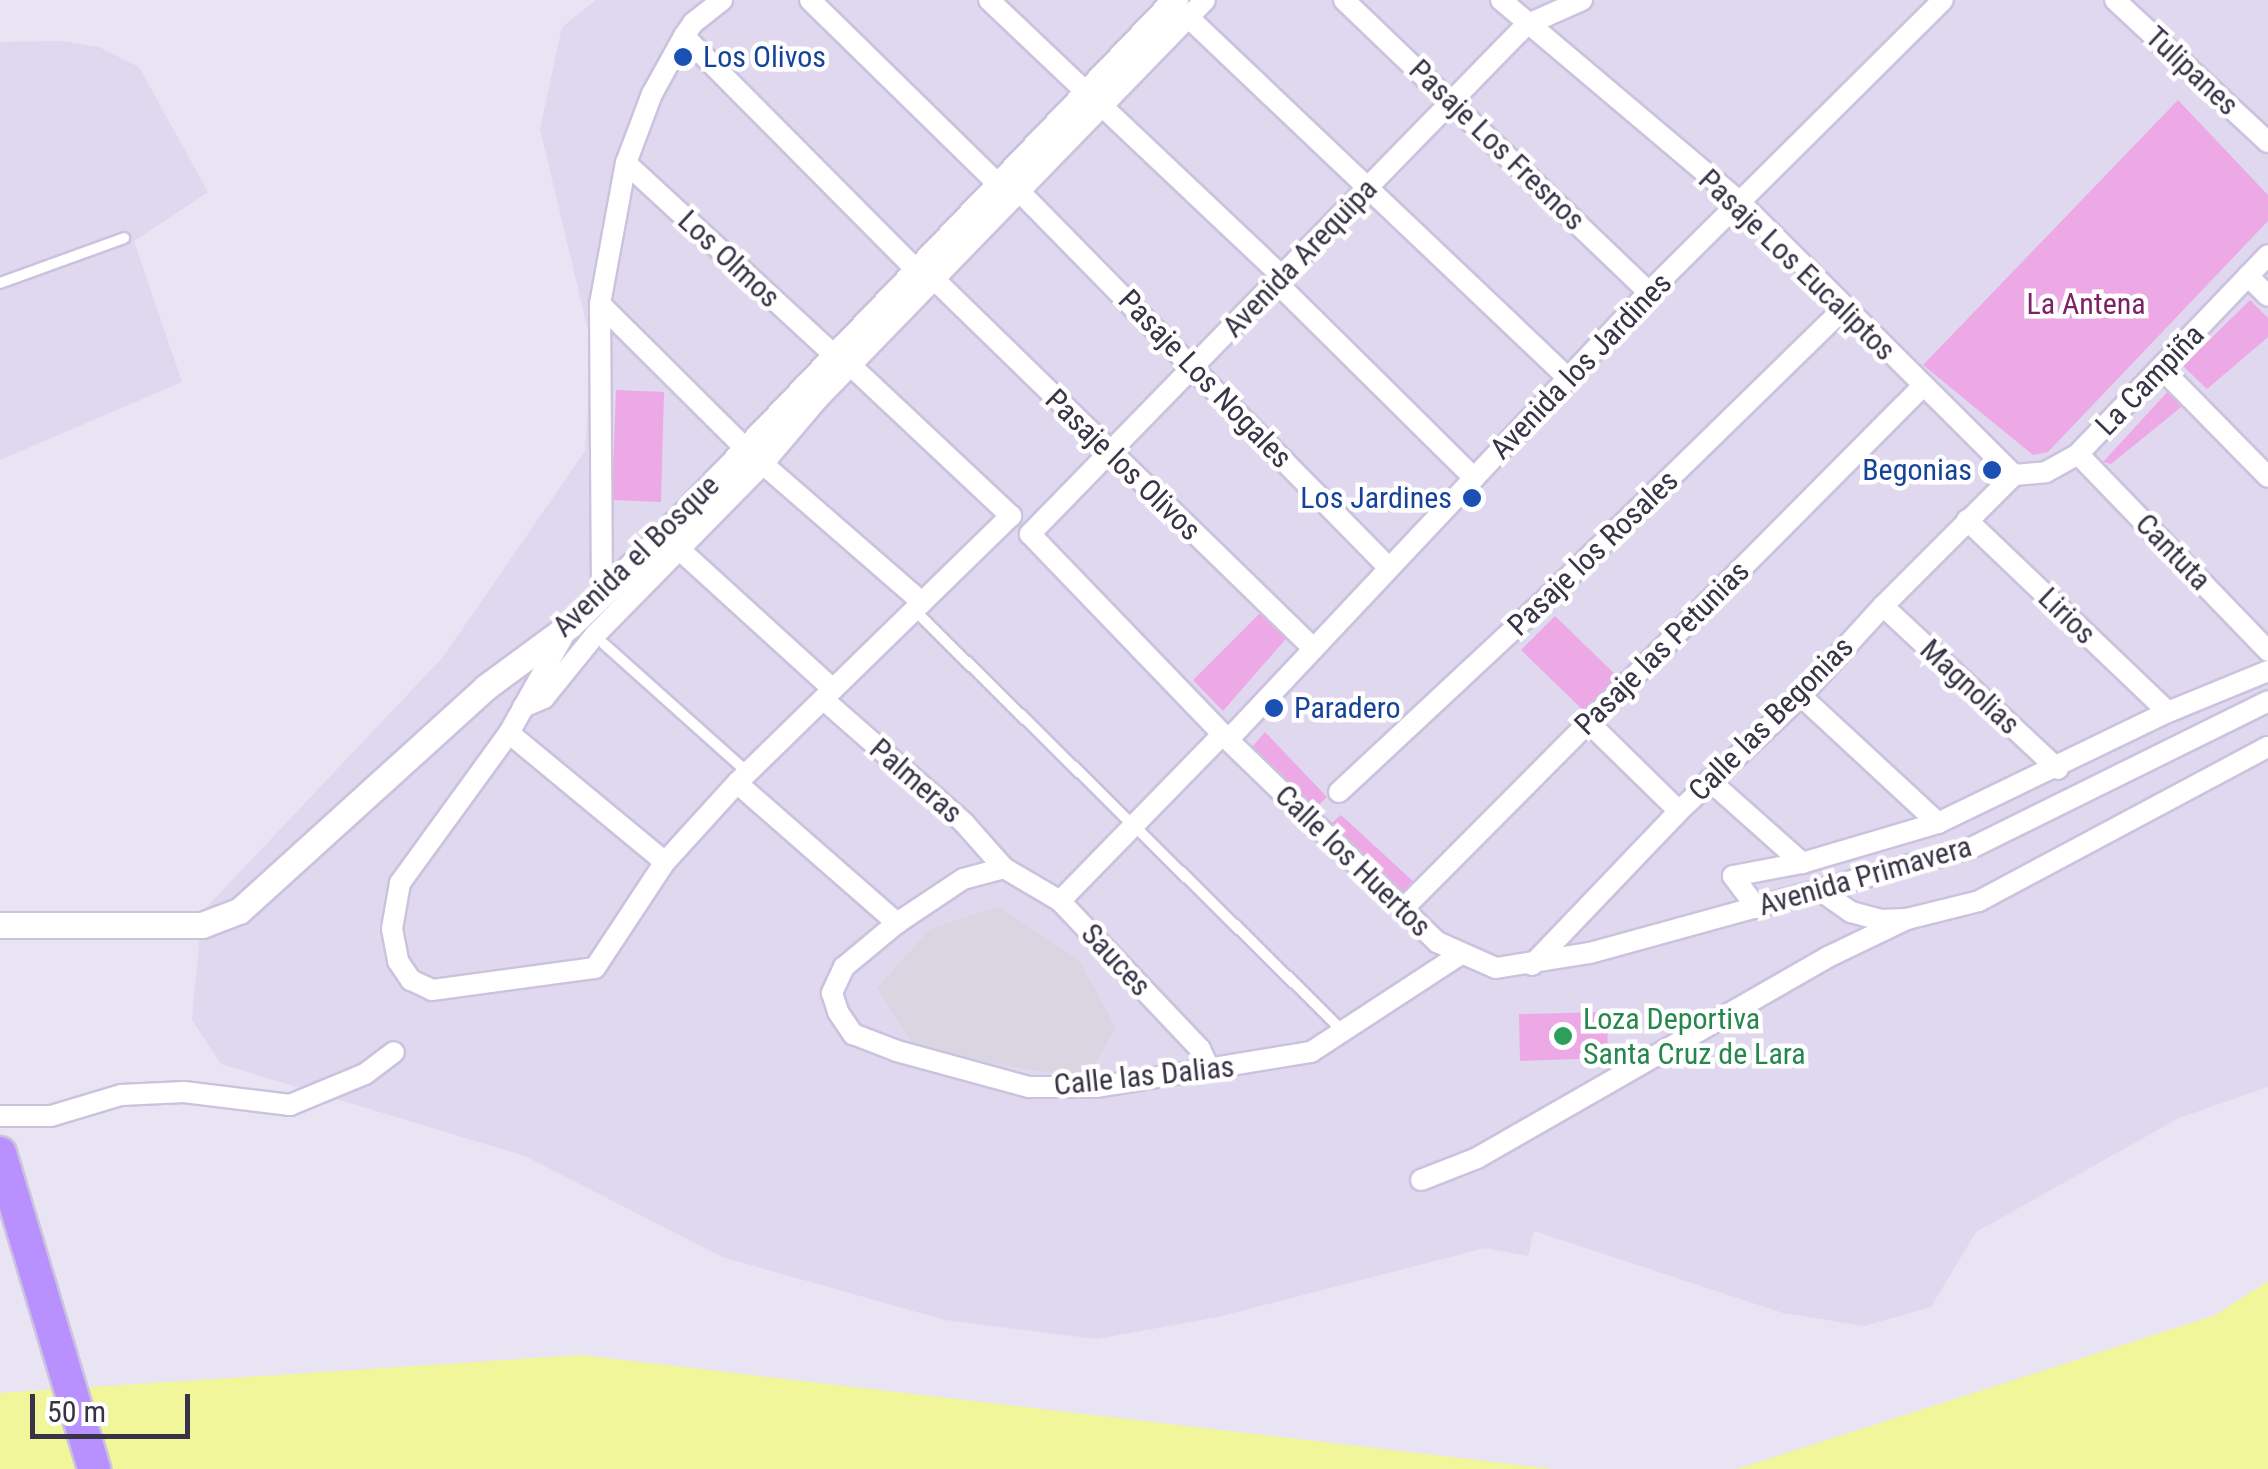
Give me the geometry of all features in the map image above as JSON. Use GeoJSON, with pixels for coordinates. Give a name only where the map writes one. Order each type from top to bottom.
{"type":"FeatureCollection","features":[{"type":"Feature","properties":{"kind":"main road"},"geometry":{"type":"LineString","coordinates":[[0,1153],[94,1469]]}},
{"type":"Feature","properties":{"kind":"street"},"geometry":{"type":"LineString","coordinates":[[602,592],[600,304],[626,162],[652,94],[684,36],[693,23],[722,0]]}},
{"type":"Feature","properties":{"kind":"street","name":"Pasaje Los Nogales"},"geometry":{"type":"LineString","coordinates":[[810,0],[1195,366],[1389,568]]}},
{"type":"Feature","properties":{"kind":"street"},"geometry":{"type":"LineString","coordinates":[[989,0],[1279,279],[1474,478]]}},
{"type":"Feature","properties":{"kind":"street"},"geometry":{"type":"LineString","coordinates":[[1009,188],[1096,100],[1177,5],[1205,0]]}},
{"type":"Feature","properties":{"kind":"street","name":"Pasaje Los Fresnos"},"geometry":{"type":"LineString","coordinates":[[1344,0],[1649,292]]}},
{"type":"Feature","properties":{"kind":"street"},"geometry":{"type":"LineString","coordinates":[[1501,0],[1532,15]]}},
{"type":"Feature","properties":{"kind":"street","name":"Avenida Arequipa"},"geometry":{"type":"LineString","coordinates":[[1225,737],[1030,534],[1453,101],[1532,15],[1582,0]]}},
{"type":"Feature","properties":{"kind":"street","name":"Avenida los Jardines"},"geometry":{"type":"LineString","coordinates":[[1060,901],[1314,648],[1649,292],[1742,204],[1943,0]]}},
{"type":"Feature","properties":{"kind":"street","name":"Tulipanes"},"geometry":{"type":"LineString","coordinates":[[2115,0],[2268,142]]}},
{"type":"Feature","properties":{"kind":"street"},"geometry":{"type":"LineString","coordinates":[[1177,5],[1366,190],[1568,378]]}},
{"type":"Feature","properties":{"kind":"street","name":"Avenida el Bosque"},"geometry":{"type":"LineString","coordinates":[[0,925],[202,925],[239,911],[486,687],[570,624],[754,456],[810,392],[1009,188],[1062,121],[1096,100],[1149,29],[1177,5]]}},
{"type":"Feature","properties":{"kind":"street","name":"Pasaje Los Eucaliptos"},"geometry":{"type":"LineString","coordinates":[[1532,15],[1742,204],[1843,310],[2014,475]]}},
{"type":"Feature","properties":{"kind":"street","name":"Pasaje los Olivos"},"geometry":{"type":"LineString","coordinates":[[684,36],[1314,648]]}},
{"type":"Feature","properties":{"kind":"street","name":"Los Olmos"},"geometry":{"type":"LineString","coordinates":[[626,162],[1012,516],[918,606]]}},
{"type":"Feature","properties":{"kind":"street","name":"La Campiña"},"geometry":{"type":"LineString","coordinates":[[2014,475],[2046,472],[2078,454],[2268,255]]}},
{"type":"Feature","properties":{"kind":"street"},"geometry":{"type":"LineString","coordinates":[[2248,276],[2268,296]]}},
{"type":"Feature","properties":{"kind":"street"},"geometry":{"type":"LineString","coordinates":[[570,624],[509,733],[400,883],[392,933],[398,961],[410,980],[432,990],[595,968],[665,862],[742,778],[918,606],[754,456],[600,304]]}},
{"type":"Feature","properties":{"kind":"street","name":"Pasaje los Rosales"},"geometry":{"type":"LineString","coordinates":[[1339,792],[1548,598],[1843,310]]}},
{"type":"Feature","properties":{"kind":"street"},"geometry":{"type":"LineString","coordinates":[[2162,369],[2268,477]]}},
{"type":"Feature","properties":{"kind":"street","name":"Pasaje las Petunias"},"geometry":{"type":"LineString","coordinates":[[1402,909],[1922,387]]}},
{"type":"Feature","properties":{"kind":"street","name":"Cantuta"},"geometry":{"type":"LineString","coordinates":[[2078,454],[2268,651]]}},
{"type":"Feature","properties":{"kind":"street"},"geometry":{"type":"LineString","coordinates":[[524,707],[544,698],[595,636],[680,550],[754,456]]}},
{"type":"Feature","properties":{"kind":"street","name":"Calle las Begonias"},"geometry":{"type":"LineString","coordinates":[[1532,965],[1678,810],[1801,696],[1883,606],[2014,475]]}},
{"type":"Feature","properties":{"kind":"street","name":"Lirios"},"geometry":{"type":"LineString","coordinates":[[1967,520],[2168,712]]}},
{"type":"Feature","properties":{"kind":"street","name":"Palmeras"},"geometry":{"type":"LineString","coordinates":[[680,550],[964,822],[1004,868]]}},
{"type":"Feature","properties":{"kind":"street","name":"Magnolias"},"geometry":{"type":"LineString","coordinates":[[1883,606],[2058,768]]}},
{"type":"Feature","properties":{"kind":"street"},"geometry":{"type":"LineString","coordinates":[[1757,908],[1733,876],[1802,863],[1938,823],[2168,712],[2268,671]]}},
{"type":"Feature","properties":{"kind":"street"},"geometry":{"type":"LineString","coordinates":[[1801,696],[1938,823]]}},
{"type":"Feature","properties":{"kind":"street","name":"Avenida Primavera"},"geometry":{"type":"LineString","coordinates":[[1496,968],[1532,965],[1971,848],[2268,701]]}},
{"type":"Feature","properties":{"kind":"street"},"geometry":{"type":"LineString","coordinates":[[1588,722],[1678,810]]}},
{"type":"Feature","properties":{"kind":"street"},"geometry":{"type":"LineString","coordinates":[[509,733],[665,862]]}},
{"type":"Feature","properties":{"kind":"street","name":"Calle los Huertos"},"geometry":{"type":"LineString","coordinates":[[1225,737],[1437,942],[1459,955],[1496,968]]}},
{"type":"Feature","properties":{"kind":"street"},"geometry":{"type":"LineString","coordinates":[[1821,891],[1850,912],[1880,920],[1907,919],[1979,901],[2268,747]]}},
{"type":"Feature","properties":{"kind":"street"},"geometry":{"type":"LineString","coordinates":[[742,778],[897,923],[963,879],[1004,868]]}},
{"type":"Feature","properties":{"kind":"street"},"geometry":{"type":"LineString","coordinates":[[1709,780],[1802,863]]}},
{"type":"Feature","properties":{"kind":"street","name":"Sauces"},"geometry":{"type":"LineString","coordinates":[[1004,868],[1060,901],[1200,1049],[1210,1070]]}},
{"type":"Feature","properties":{"kind":"street"},"geometry":{"type":"LineString","coordinates":[[1421,1180],[1477,1158],[1828,958],[1907,919]]}},
{"type":"Feature","properties":{"kind":"street","name":"Calle las Dalias"},"geometry":{"type":"LineString","coordinates":[[897,923],[844,966],[832,993],[853,1034],[896,1052],[1030,1087],[1098,1087],[1311,1052],[1344,1034],[1459,955]]}},
{"type":"Feature","properties":{"kind":"street"},"geometry":{"type":"LineString","coordinates":[[0,1116],[51,1116],[122,1095],[184,1092],[290,1105],[365,1074],[394,1052]]}},
{"type":"Feature","properties":{"kind":"lane"},"geometry":{"type":"LineString","coordinates":[[0,284],[124,238]]}},
{"type":"Feature","properties":{"kind":"lane"},"geometry":{"type":"LineString","coordinates":[[918,606],[1344,1034]]}},
{"type":"Feature","properties":{"kind":"lane"},"geometry":{"type":"LineString","coordinates":[[604,644],[742,778]]}},
{"type":"Feature","properties":{"kind":"shaded area"},"geometry":{"type":"Polygon","coordinates":[[[596,0],[2268,0],[2268,1087],[2179,1118],[1976,1232],[1931,1307],[1864,1326],[1783,1313],[1534,1231],[1528,1256],[1485,1248],[1218,1317],[1097,1339],[945,1320],[722,1257],[525,1156],[221,1064],[192,1020],[202,912],[443,657],[585,451],[592,347],[540,129],[562,27],[596,0]]]}},
{"type":"Feature","properties":{"kind":"shaded area"},"geometry":{"type":"Polygon","coordinates":[[[63,41],[99,47],[139,67],[208,192],[134,241],[182,382],[0,460],[0,42],[63,41]]]}},
{"type":"Feature","properties":{"kind":"shaded area"},"geometry":{"type":"Polygon","coordinates":[[[999,906],[1080,962],[1116,1028],[1086,1079],[917,1050],[877,988],[930,929],[999,906]]]}},
{"type":"Feature","properties":{"kind":"shaded area"},"geometry":{"type":"Polygon","coordinates":[[[2268,1281],[2268,1469],[1737,1469],[2216,1315],[2268,1281]]]}},
{"type":"Feature","properties":{"kind":"shaded area"},"geometry":{"type":"Polygon","coordinates":[[[581,1355],[1554,1469],[0,1469],[0,1393],[581,1355]]]}},
{"type":"Feature","properties":{"kind":"green space","name":"La Antena"},"geometry":{"type":"Polygon","coordinates":[[[2178,100],[2268,195],[2268,221],[2048,452],[2033,455],[1923,365],[2178,100]]]}},
{"type":"Feature","properties":{"kind":"green space"},"geometry":{"type":"Polygon","coordinates":[[[2250,300],[2268,318],[2268,337],[2207,389],[2183,366],[2250,300]]]}},
{"type":"Feature","properties":{"kind":"green space"},"geometry":{"type":"Polygon","coordinates":[[[2171,388],[2185,404],[2111,464],[2103,462],[2171,388]]]}},
{"type":"Feature","properties":{"kind":"green space"},"geometry":{"type":"Polygon","coordinates":[[[616,390],[664,392],[661,502],[612,500],[616,390]]]}},
{"type":"Feature","properties":{"kind":"green space"},"geometry":{"type":"Polygon","coordinates":[[[1261,612],[1290,634],[1223,711],[1193,680],[1261,612]]]}},
{"type":"Feature","properties":{"kind":"green space"},"geometry":{"type":"Polygon","coordinates":[[[1555,616],[1620,679],[1586,713],[1521,650],[1555,616]]]}},
{"type":"Feature","properties":{"kind":"green space"},"geometry":{"type":"Polygon","coordinates":[[[1265,732],[1327,797],[1313,811],[1252,747],[1265,732]]]}},
{"type":"Feature","properties":{"kind":"green space"},"geometry":{"type":"Polygon","coordinates":[[[1341,815],[1416,884],[1400,894],[1328,826],[1341,815]]]}},
{"type":"Feature","properties":{"kind":"green space","name":"Loza Deportiva Santa Cruz de Lara"},"geometry":{"type":"Polygon","coordinates":[[[1607,1012],[1608,1058],[1520,1061],[1519,1014],[1607,1012]]]}},
{"type":"Feature","properties":{"kind":"place","name":"Los Olivos"},"geometry":{"type":"Point","coordinates":[683,57]}},
{"type":"Feature","properties":{"kind":"place","name":"Begonias"},"geometry":{"type":"Point","coordinates":[1992,470]}},
{"type":"Feature","properties":{"kind":"place","name":"Los Jardines"},"geometry":{"type":"Point","coordinates":[1472,498]}},
{"type":"Feature","properties":{"kind":"place","name":"Paradero"},"geometry":{"type":"Point","coordinates":[1274,708]}},
{"type":"Feature","properties":{"kind":"place","name":"Loza Deportiva Santa Cruz de Lara"},"geometry":{"type":"Point","coordinates":[1563,1036]}}]}
